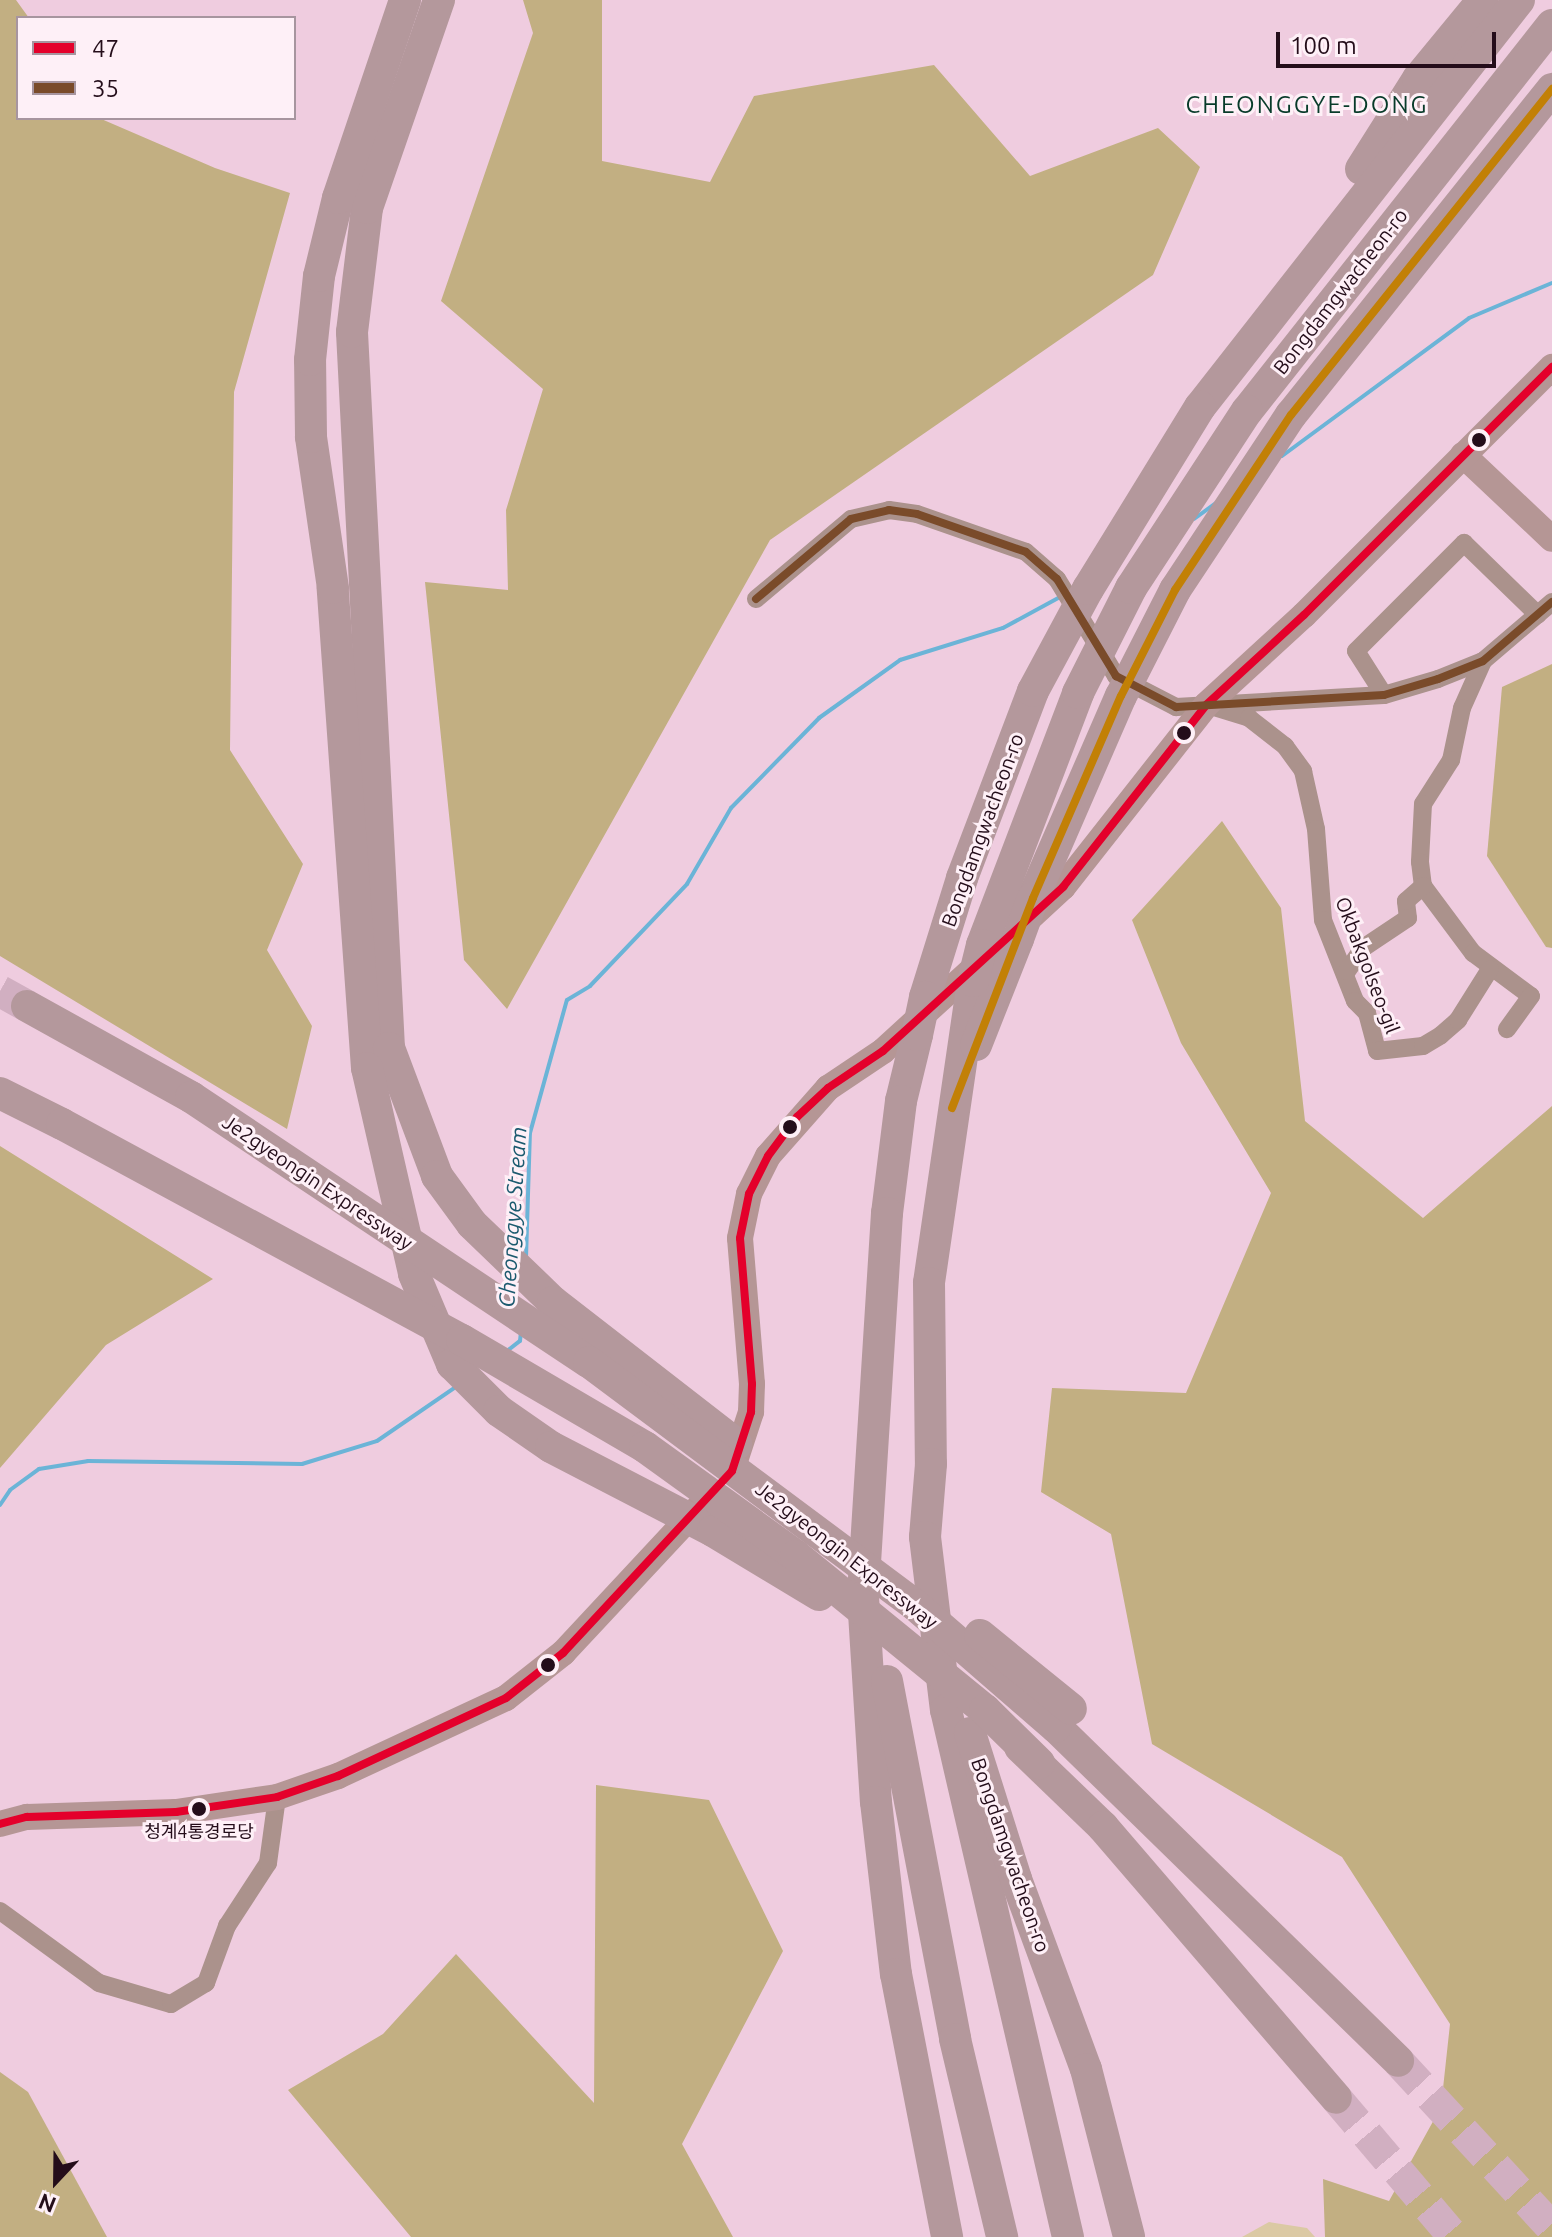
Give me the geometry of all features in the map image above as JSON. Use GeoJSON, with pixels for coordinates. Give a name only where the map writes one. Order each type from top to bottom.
{"type":"FeatureCollection","features":[{"type":"Feature","properties":{"kind":"highway"},"geometry":{"type":"LineString","coordinates":[[405,0],[338,198],[319,276],[310,360],[311,437],[333,588],[378,1058],[414,1274],[452,1364],[499,1411],[551,1447],[713,1531],[841,1609],[1039,1763]]}},
{"type":"Feature","properties":{"kind":"highway"},"geometry":{"type":"LineString","coordinates":[[439,0],[367,208],[352,332],[378,1058],[430,1162],[472,1224],[553,1302],[1064,1718]]}},
{"type":"Feature","properties":{"kind":"highway","name":"Bongdamgwacheon-ro"},"geometry":{"type":"LineString","coordinates":[[1306,266],[1418,79],[1483,0]]}},
{"type":"Feature","properties":{"kind":"highway","name":"Bongdamgwacheon-ro"},"geometry":{"type":"LineString","coordinates":[[947,2237],[896,1974],[876,1802],[863,1597],[887,1213],[901,1101],[925,997],[962,878],[1033,691],[1095,576],[1200,407],[1306,266],[1519,0]]}},
{"type":"Feature","properties":{"kind":"highway","name":"Bongdamgwacheon-ro"},"geometry":{"type":"LineString","coordinates":[[1068,2237],[946,1710],[925,1537],[931,1464],[929,1283],[952,1108],[973,981],[982,945],[1078,693],[1131,588],[1247,411],[1552,25]]}},
{"type":"Feature","properties":{"kind":"highway","name":"Bongdamgwacheon-ro"},"geometry":{"type":"LineString","coordinates":[[952,1108],[1119,686],[1175,590],[1291,415],[1552,89]]}},
{"type":"Feature","properties":{"kind":"highway","name":"Je2gyeongin Expressway"},"geometry":{"type":"LineString","coordinates":[[27,1006],[191,1097],[589,1362],[1064,1718],[1247,1910],[1398,2061]]}},
{"type":"Feature","properties":{"kind":"highway","name":"Je2gyeongin Expressway"},"geometry":{"type":"LineString","coordinates":[[0,1093],[449,1333],[645,1447],[796,1556],[985,1710],[1103,1827],[1336,2098]]}},
{"type":"Feature","properties":{"kind":"highway","name":"Bongdamgwacheon-ro"},"geometry":{"type":"LineString","coordinates":[[931,1464],[971,1736],[1016,1879],[1086,2069],[1129,2237]]}},
{"type":"Feature","properties":{"kind":"highway","name":"Bongdamgwacheon-ro"},"geometry":{"type":"LineString","coordinates":[[871,1471],[882,1654],[907,1812],[1002,2237]]}},
{"type":"Feature","properties":{"kind":"street"},"geometry":{"type":"LineString","coordinates":[[0,1824],[27,1817],[176,1812],[277,1797],[338,1776],[506,1698],[563,1653],[610,1606],[732,1471],[751,1412],[752,1384],[740,1238],[749,1194],[768,1156],[828,1088],[883,1051],[1063,887],[1206,705],[1552,367]]}},
{"type":"Feature","properties":{"kind":"street"},"geometry":{"type":"LineString","coordinates":[[1463,455],[1552,539]]}},
{"type":"Feature","properties":{"kind":"street"},"geometry":{"type":"LineString","coordinates":[[756,599],[851,519],[889,510],[917,514],[1026,552],[1057,579],[1119,686],[1176,707],[1384,695],[1483,661],[1545,608],[1464,543],[1356,651],[1384,695]]}},
{"type":"Feature","properties":{"kind":"street"},"geometry":{"type":"LineString","coordinates":[[1483,661],[1462,708],[1451,760],[1423,804],[1419,832],[1423,886],[1490,969],[1531,996],[1507,1029]]}},
{"type":"Feature","properties":{"kind":"street","name":"Okbakgolseo-gil"},"geometry":{"type":"LineString","coordinates":[[1206,705],[1249,718],[1285,746],[1303,771],[1316,829],[1323,920],[1347,971],[1355,1001],[1367,1013],[1377,1051],[1398,1051],[1441,1035],[1458,1020],[1490,969]]}},
{"type":"Feature","properties":{"kind":"street"},"geometry":{"type":"LineString","coordinates":[[1347,971],[1363,948],[1408,918],[1406,901],[1423,886]]}},
{"type":"Feature","properties":{"kind":"street"},"geometry":{"type":"LineString","coordinates":[[0,1911],[99,1983],[171,2004],[206,1983],[227,1926],[268,1863],[277,1797]]}},
{"type":"Feature","properties":{"kind":"shaded area"},"geometry":{"type":"Polygon","coordinates":[[[0,0],[16,0],[28,16],[16,16],[16,120],[104,120],[215,168],[290,193],[234,392],[230,750],[303,864],[267,950],[312,1026],[287,1129],[0,956],[0,0]]]}},
{"type":"Feature","properties":{"kind":"shaded area"},"geometry":{"type":"Polygon","coordinates":[[[523,0],[602,0],[602,161],[710,182],[754,96],[934,65],[1030,176],[1158,128],[1200,167],[1153,275],[770,540],[507,1009],[464,960],[425,582],[508,590],[506,510],[543,389],[441,301],[533,33],[523,0]]]}},
{"type":"Feature","properties":{"kind":"shaded area"},"geometry":{"type":"Polygon","coordinates":[[[1552,664],[1552,948],[1546,947],[1487,856],[1502,687],[1552,664]]]}},
{"type":"Feature","properties":{"kind":"shaded area"},"geometry":{"type":"Polygon","coordinates":[[[1222,821],[1281,908],[1305,1121],[1423,1218],[1552,1106],[1552,2237],[1325,2237],[1323,2179],[1389,2201],[1441,2107],[1450,2024],[1342,1857],[1152,1744],[1111,1534],[1041,1492],[1052,1388],[1186,1393],[1271,1193],[1181,1043],[1132,920],[1222,821]]]}},
{"type":"Feature","properties":{"kind":"shaded area"},"geometry":{"type":"Polygon","coordinates":[[[0,1146],[213,1279],[106,1345],[0,1468],[0,1146]]]}},
{"type":"Feature","properties":{"kind":"shaded area"},"geometry":{"type":"Polygon","coordinates":[[[596,1785],[709,1800],[783,1951],[682,2144],[733,2237],[411,2237],[288,2090],[383,2034],[456,1954],[594,2103],[596,1785]]]}},
{"type":"Feature","properties":{"kind":"shaded area"},"geometry":{"type":"Polygon","coordinates":[[[0,2072],[28,2092],[107,2237],[0,2237],[0,2072]]]}},
{"type":"Feature","properties":{"kind":"shaded area"},"geometry":{"type":"Polygon","coordinates":[[[1269,2222],[1307,2228],[1315,2237],[1242,2237],[1269,2222]]]}},
{"type":"Feature","properties":{"kind":"waterway","name":"Cheonggye Stream"},"geometry":{"type":"LineString","coordinates":[[1282,456],[1469,318],[1552,283]]}},
{"type":"Feature","properties":{"kind":"waterway","name":"Cheonggye Stream"},"geometry":{"type":"LineString","coordinates":[[1194,519],[1216,503]]}},
{"type":"Feature","properties":{"kind":"waterway","name":"Cheonggye Stream"},"geometry":{"type":"LineString","coordinates":[[526,1258],[530,1133],[567,1000],[590,986],[687,884],[731,808],[819,718],[900,660],[1003,628],[1062,596]]}},
{"type":"Feature","properties":{"kind":"waterway","name":"Cheonggye Stream"},"geometry":{"type":"LineString","coordinates":[[507,1351],[520,1341],[521,1331]]}},
{"type":"Feature","properties":{"kind":"waterway","name":"Cheonggye Stream"},"geometry":{"type":"LineString","coordinates":[[0,1505],[10,1490],[39,1469],[88,1461],[302,1464],[377,1441],[457,1386]]}},
{"type":"Feature","properties":{"kind":"tunnel"},"geometry":{"type":"LineString","coordinates":[[0,991],[27,1006]]}},
{"type":"Feature","properties":{"kind":"tunnel"},"geometry":{"type":"LineString","coordinates":[[1398,2061],[1552,2228]]}},
{"type":"Feature","properties":{"kind":"tunnel"},"geometry":{"type":"LineString","coordinates":[[1336,2098],[1454,2237]]}},
{"type":"Feature","properties":{"kind":"transit line"},"geometry":{"type":"LineString","coordinates":[[952,1108],[1033,898],[1121,696],[1175,590],[1291,415],[1552,89]]}},
{"type":"Feature","properties":{"kind":"transit line","name":"47"},"geometry":{"type":"LineString","coordinates":[[0,1824],[27,1817],[176,1812],[277,1797],[338,1776],[506,1698],[563,1653],[732,1471],[751,1412],[752,1384],[740,1238],[749,1194],[768,1156],[797,1117],[828,1088],[883,1051],[1063,887],[1206,705],[1304,615],[1552,367]]}},
{"type":"Feature","properties":{"kind":"transit line","name":"35"},"geometry":{"type":"LineString","coordinates":[[756,599],[851,519],[889,510],[917,514],[1026,552],[1057,579],[1116,676],[1176,707],[1384,695],[1438,679],[1483,661],[1552,602]]}},
{"type":"Feature","properties":{"kind":"place","name":"청계4통경로당"},"geometry":{"type":"Point","coordinates":[199,1809]}},
{"type":"Feature","properties":{"kind":"district","name":"CHEONGGYE-DONG"},"geometry":{"type":"Point","coordinates":[1307,105]}}]}
